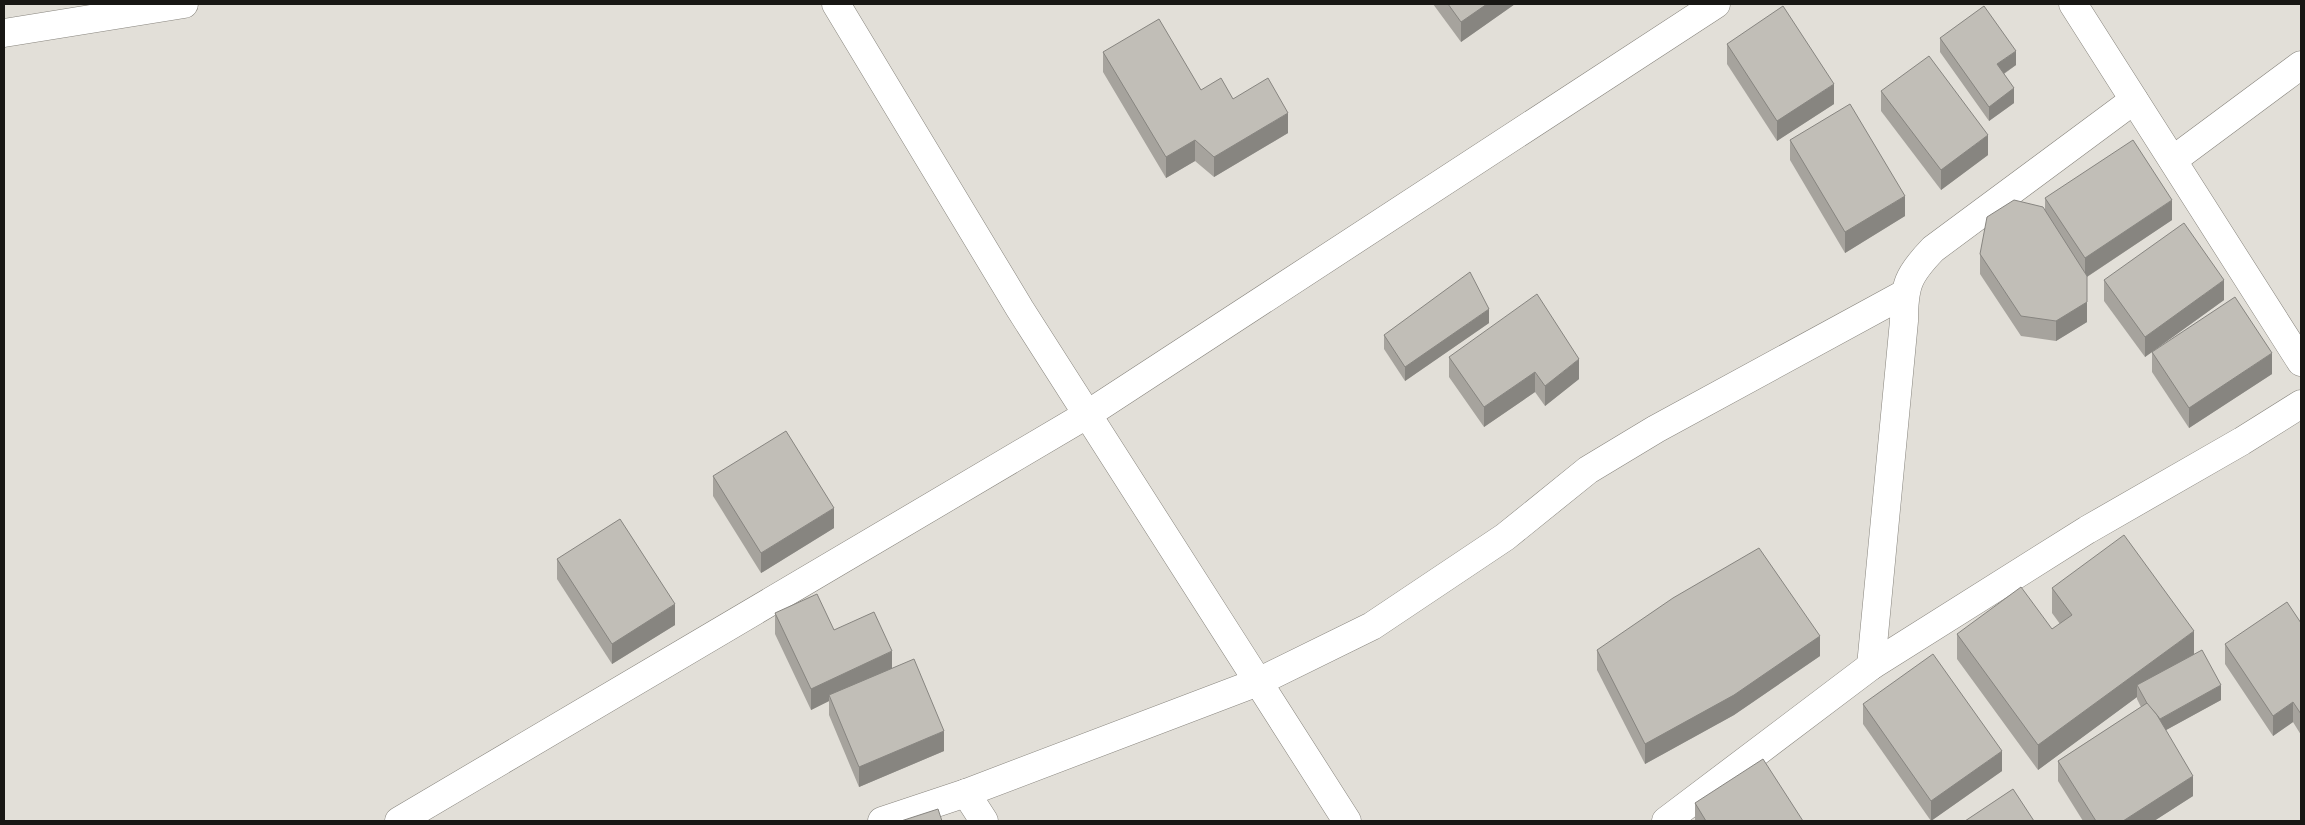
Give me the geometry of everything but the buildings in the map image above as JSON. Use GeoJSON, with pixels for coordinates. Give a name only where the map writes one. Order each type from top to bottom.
{"type":"FeatureCollection","features":[{"type":"Feature","properties":{"kind":"street"},"geometry":{"type":"LineString","coordinates":[[4,33],[184,4]]}},
{"type":"Feature","properties":{"kind":"street"},"geometry":{"type":"LineString","coordinates":[[836,4],[1020,309],[1347,821]]}},
{"type":"Feature","properties":{"kind":"street"},"geometry":{"type":"LineString","coordinates":[[399,821],[1088,414],[1716,4]]}},
{"type":"Feature","properties":{"kind":"street"},"geometry":{"type":"LineString","coordinates":[[2073,4],[2301,362]]}},
{"type":"Feature","properties":{"kind":"street"},"geometry":{"type":"LineString","coordinates":[[2173,160],[2301,65]]}},
{"type":"Feature","properties":{"kind":"street"},"geometry":{"type":"LineString","coordinates":[[1871,666],[1904,321],[1904,294],[1914,268],[1933,249],[2134,100]]}},
{"type":"Feature","properties":{"kind":"street"},"geometry":{"type":"LineString","coordinates":[[882,821],[966,793],[1258,682],[1372,626],[1505,537],[1588,470],[1656,429],[1904,294]]}},
{"type":"Feature","properties":{"kind":"street"},"geometry":{"type":"LineString","coordinates":[[1666,821],[1871,666],[2087,530],[2242,442],[2301,404]]}},
{"type":"Feature","properties":{"kind":"street"},"geometry":{"type":"LineString","coordinates":[[966,793],[984,821]]}}]}
